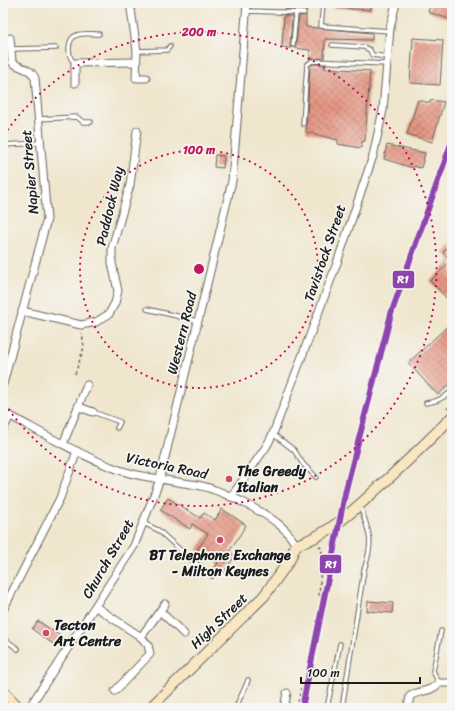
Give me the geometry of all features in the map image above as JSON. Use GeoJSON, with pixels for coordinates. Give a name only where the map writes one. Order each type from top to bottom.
{"type":"FeatureCollection","features":[{"type":"Feature","properties":{"kind":"street"},"geometry":{"type":"LineString","coordinates":[[130,3],[137,51],[136,78],[146,78]]}},
{"type":"Feature","properties":{"kind":"street","name":"Western Road"},"geometry":{"type":"LineString","coordinates":[[159,478],[232,181],[246,3]]}},
{"type":"Feature","properties":{"kind":"street","name":"Tavistock Street"},"geometry":{"type":"LineString","coordinates":[[232,497],[266,447],[273,434],[337,263],[373,156],[383,110],[390,31],[396,3]]}},
{"type":"Feature","properties":{"kind":"street","name":"Napier Street"},"geometry":{"type":"LineString","coordinates":[[3,384],[47,219],[35,78],[29,70],[17,66],[12,62],[10,38]]}},
{"type":"Feature","properties":{"kind":"street"},"geometry":{"type":"LineString","coordinates":[[75,83],[75,63],[136,62]]}},
{"type":"Feature","properties":{"kind":"street","name":"Paddock Way"},"geometry":{"type":"LineString","coordinates":[[22,311],[81,325],[96,322],[108,314],[115,303],[118,291],[112,263],[112,248],[130,185],[137,131]]}},
{"type":"Feature","properties":{"kind":"street"},"geometry":{"type":"LineString","coordinates":[[63,444],[87,385]]}},
{"type":"Feature","properties":{"kind":"street"},"geometry":{"type":"LineString","coordinates":[[78,407],[93,412]]}},
{"type":"Feature","properties":{"kind":"street","name":"Victoria Road"},"geometry":{"type":"LineString","coordinates":[[3,412],[76,451],[115,468],[220,490],[275,521],[284,529],[296,545]]}},
{"type":"Feature","properties":{"kind":"street"},"geometry":{"type":"LineString","coordinates":[[296,545],[312,540],[328,530],[360,505],[452,417]]}},
{"type":"Feature","properties":{"kind":"street"},"geometry":{"type":"LineString","coordinates":[[3,610],[60,498],[76,451]]}},
{"type":"Feature","properties":{"kind":"street","name":"Church Street"},"geometry":{"type":"LineString","coordinates":[[29,708],[134,546],[159,478]]}},
{"type":"Feature","properties":{"kind":"street","name":"High Street"},"geometry":{"type":"LineString","coordinates":[[150,708],[264,596],[289,561],[296,545]]}},
{"type":"Feature","properties":{"kind":"street"},"geometry":{"type":"LineString","coordinates":[[141,637],[166,604]]}},
{"type":"Feature","properties":{"kind":"street"},"geometry":{"type":"LineString","coordinates":[[96,606],[141,637],[148,644],[150,654],[115,691]]}},
{"type":"Feature","properties":{"kind":"street"},"geometry":{"type":"LineString","coordinates":[[161,612],[184,634]]}},
{"type":"Feature","properties":{"kind":"street"},"geometry":{"type":"LineString","coordinates":[[408,708],[410,696],[416,692],[435,688],[439,683],[452,683]]}},
{"type":"Feature","properties":{"kind":"street"},"geometry":{"type":"LineString","coordinates":[[3,691],[19,708]]}},
{"type":"Feature","properties":{"kind":"street"},"geometry":{"type":"LineString","coordinates":[[284,708],[287,693]]}},
{"type":"Feature","properties":{"kind":"lane"},"geometry":{"type":"LineString","coordinates":[[323,3],[321,26],[390,31]]}},
{"type":"Feature","properties":{"kind":"lane"},"geometry":{"type":"LineString","coordinates":[[246,11],[304,13]]}},
{"type":"Feature","properties":{"kind":"lane"},"geometry":{"type":"LineString","coordinates":[[293,45],[296,13]]}},
{"type":"Feature","properties":{"kind":"lane"},"geometry":{"type":"LineString","coordinates":[[75,63],[70,56],[70,42],[72,37],[77,34],[99,34]]}},
{"type":"Feature","properties":{"kind":"lane"},"geometry":{"type":"LineString","coordinates":[[332,45],[364,47],[370,50],[372,55],[387,60]]}},
{"type":"Feature","properties":{"kind":"lane"},"geometry":{"type":"LineString","coordinates":[[137,51],[167,50],[170,46]]}},
{"type":"Feature","properties":{"kind":"lane"},"geometry":{"type":"LineString","coordinates":[[10,48],[56,48]]}},
{"type":"Feature","properties":{"kind":"lane"},"geometry":{"type":"LineString","coordinates":[[303,124],[307,65],[312,61],[387,60]]}},
{"type":"Feature","properties":{"kind":"lane"},"geometry":{"type":"LineString","coordinates":[[38,119],[78,117],[83,122],[91,122]]}},
{"type":"Feature","properties":{"kind":"lane"},"geometry":{"type":"LineString","coordinates":[[3,145],[40,143]]}},
{"type":"Feature","properties":{"kind":"lane"},"geometry":{"type":"LineString","coordinates":[[147,309],[198,321]]}},
{"type":"Feature","properties":{"kind":"lane"},"geometry":{"type":"LineString","coordinates":[[426,403],[440,400],[452,391]]}},
{"type":"Feature","properties":{"kind":"lane"},"geometry":{"type":"LineString","coordinates":[[93,412],[120,422],[117,428]]}},
{"type":"Feature","properties":{"kind":"lane"},"geometry":{"type":"LineString","coordinates":[[3,433],[12,416]]}},
{"type":"Feature","properties":{"kind":"lane"},"geometry":{"type":"LineString","coordinates":[[273,434],[294,450],[303,464],[316,477]]}},
{"type":"Feature","properties":{"kind":"lane"},"geometry":{"type":"LineString","coordinates":[[342,708],[364,570],[371,552],[370,536],[360,505]]}},
{"type":"Feature","properties":{"kind":"lane"},"geometry":{"type":"LineString","coordinates":[[143,523],[158,530],[212,576]]}},
{"type":"Feature","properties":{"kind":"lane"},"geometry":{"type":"LineString","coordinates":[[439,683],[433,671],[441,631]]}},
{"type":"Feature","properties":{"kind":"lane"},"geometry":{"type":"LineString","coordinates":[[3,638],[18,650]]}},
{"type":"Feature","properties":{"kind":"lane"},"geometry":{"type":"LineString","coordinates":[[327,708],[340,644]]}},
{"type":"Feature","properties":{"kind":"lane"},"geometry":{"type":"LineString","coordinates":[[236,708],[239,699],[245,692],[248,680]]}},
{"type":"Feature","properties":{"kind":"path"},"geometry":{"type":"LineString","coordinates":[[75,374],[84,347],[81,325]]}},
{"type":"Feature","properties":{"kind":"path"},"geometry":{"type":"LineString","coordinates":[[312,540],[322,549],[319,598]]}},
{"type":"Feature","properties":{"kind":"path"},"geometry":{"type":"LineString","coordinates":[[297,708],[301,688]]}},
{"type":"Feature","properties":{"kind":"building"},"geometry":{"type":"Polygon","coordinates":[[[285,3],[307,3],[307,11],[285,9],[285,3]]]}},
{"type":"Feature","properties":{"kind":"building"},"geometry":{"type":"Polygon","coordinates":[[[336,3],[372,3],[371,10],[335,8],[336,3]]]}},
{"type":"Feature","properties":{"kind":"building"},"geometry":{"type":"Polygon","coordinates":[[[431,3],[452,3],[452,20],[428,12],[431,3]]]}},
{"type":"Feature","properties":{"kind":"building"},"geometry":{"type":"Polygon","coordinates":[[[306,15],[306,27],[372,33],[372,40],[325,39],[324,58],[310,59],[310,50],[294,48],[296,45],[299,16],[306,15]]]}},
{"type":"Feature","properties":{"kind":"building"},"geometry":{"type":"Polygon","coordinates":[[[284,16],[292,16],[291,48],[282,47],[284,16]]]}},
{"type":"Feature","properties":{"kind":"building"},"geometry":{"type":"Polygon","coordinates":[[[413,38],[443,40],[440,85],[410,83],[413,38]]]}},
{"type":"Feature","properties":{"kind":"building"},"geometry":{"type":"Polygon","coordinates":[[[313,64],[324,65],[324,68],[370,71],[365,141],[362,142],[361,148],[338,144],[338,140],[306,132],[310,66],[313,64]]]}},
{"type":"Feature","properties":{"kind":"building"},"geometry":{"type":"Polygon","coordinates":[[[418,100],[430,103],[431,100],[444,102],[432,142],[407,134],[418,100]]]}},
{"type":"Feature","properties":{"kind":"building"},"geometry":{"type":"Polygon","coordinates":[[[387,145],[425,153],[421,168],[413,166],[413,168],[384,159],[387,145]]]}},
{"type":"Feature","properties":{"kind":"building"},"geometry":{"type":"Polygon","coordinates":[[[215,155],[224,156],[223,168],[214,167],[215,155]]]}},
{"type":"Feature","properties":{"kind":"building"},"geometry":{"type":"Polygon","coordinates":[[[452,244],[452,304],[430,281],[451,261],[443,252],[452,244]]]}},
{"type":"Feature","properties":{"kind":"building"},"geometry":{"type":"Polygon","coordinates":[[[452,322],[452,382],[438,395],[408,363],[452,322]]]}},
{"type":"Feature","properties":{"kind":"building","name":"BT Telephone Exchange - Milton Keynes"},"geometry":{"type":"Polygon","coordinates":[[[168,498],[200,518],[204,513],[215,520],[222,509],[246,525],[229,552],[235,556],[223,573],[215,568],[218,563],[197,550],[208,534],[192,524],[190,529],[160,510],[168,498]]]}},
{"type":"Feature","properties":{"kind":"building"},"geometry":{"type":"Polygon","coordinates":[[[368,601],[393,603],[392,613],[367,611],[368,601]]]}},
{"type":"Feature","properties":{"kind":"building","name":"Tecton Art Centre"},"geometry":{"type":"Polygon","coordinates":[[[38,621],[62,637],[56,646],[32,629],[38,621]]]}},
{"type":"Feature","properties":{"kind":"railway"},"geometry":{"type":"LineString","coordinates":[[364,416],[391,314],[452,141]]}},
{"type":"Feature","properties":{"kind":"transit line","name":"R1"},"geometry":{"type":"LineString","coordinates":[[302,708],[346,489],[391,314],[452,141]]}},
{"type":"Feature","properties":{"kind":"place","name":"The Greedy Italian"},"geometry":{"type":"Point","coordinates":[229,479]}},
{"type":"Feature","properties":{"kind":"place","name":"BT Telephone Exchange - Milton Keynes"},"geometry":{"type":"Point","coordinates":[220,540]}},
{"type":"Feature","properties":{"kind":"place","name":"Tecton Art Centre"},"geometry":{"type":"Point","coordinates":[46,633]}}]}
